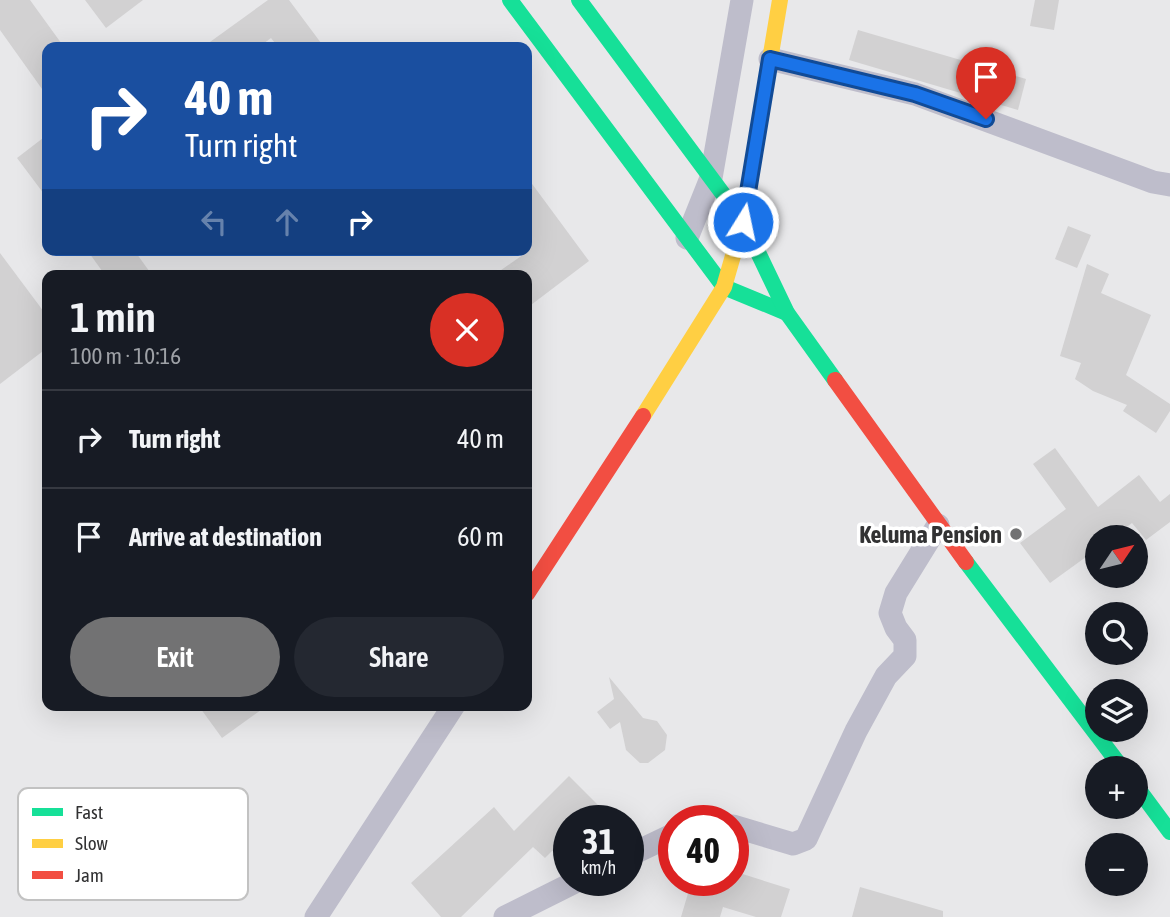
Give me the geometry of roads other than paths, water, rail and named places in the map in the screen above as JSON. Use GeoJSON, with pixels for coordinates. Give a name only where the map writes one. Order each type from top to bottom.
{"type":"FeatureCollection","features":[{"type":"Feature","properties":{"kind":"main road"},"geometry":{"type":"LineString","coordinates":[[510,0],[724,287],[787,313]]}},
{"type":"Feature","properties":{"kind":"main road"},"geometry":{"type":"LineString","coordinates":[[579,0],[743,222],[787,313],[938,525],[1113,756]]}},
{"type":"Feature","properties":{"kind":"main road"},"geometry":{"type":"LineString","coordinates":[[532,586],[724,287],[743,222],[780,0]]}},
{"type":"Feature","properties":{"kind":"main road"},"geometry":{"type":"LineString","coordinates":[[1148,802],[1170,832]]}},
{"type":"Feature","properties":{"kind":"street"},"geometry":{"type":"LineString","coordinates":[[687,239],[711,178],[742,0]]}},
{"type":"Feature","properties":{"kind":"street"},"geometry":{"type":"LineString","coordinates":[[770,59],[915,94],[1170,185]]}},
{"type":"Feature","properties":{"kind":"street"},"geometry":{"type":"LineString","coordinates":[[749,831],[793,844],[806,839],[862,720],[886,676],[905,656],[905,640],[890,613],[896,593],[938,525]]}},
{"type":"Feature","properties":{"kind":"street"},"geometry":{"type":"LineString","coordinates":[[316,917],[450,711]]}},
{"type":"Feature","properties":{"kind":"street"},"geometry":{"type":"LineString","coordinates":[[505,917],[553,893]]}},
{"type":"Feature","properties":{"kind":"place","name":"Keluma Pension"},"geometry":{"type":"Point","coordinates":[1016,534]}}]}
